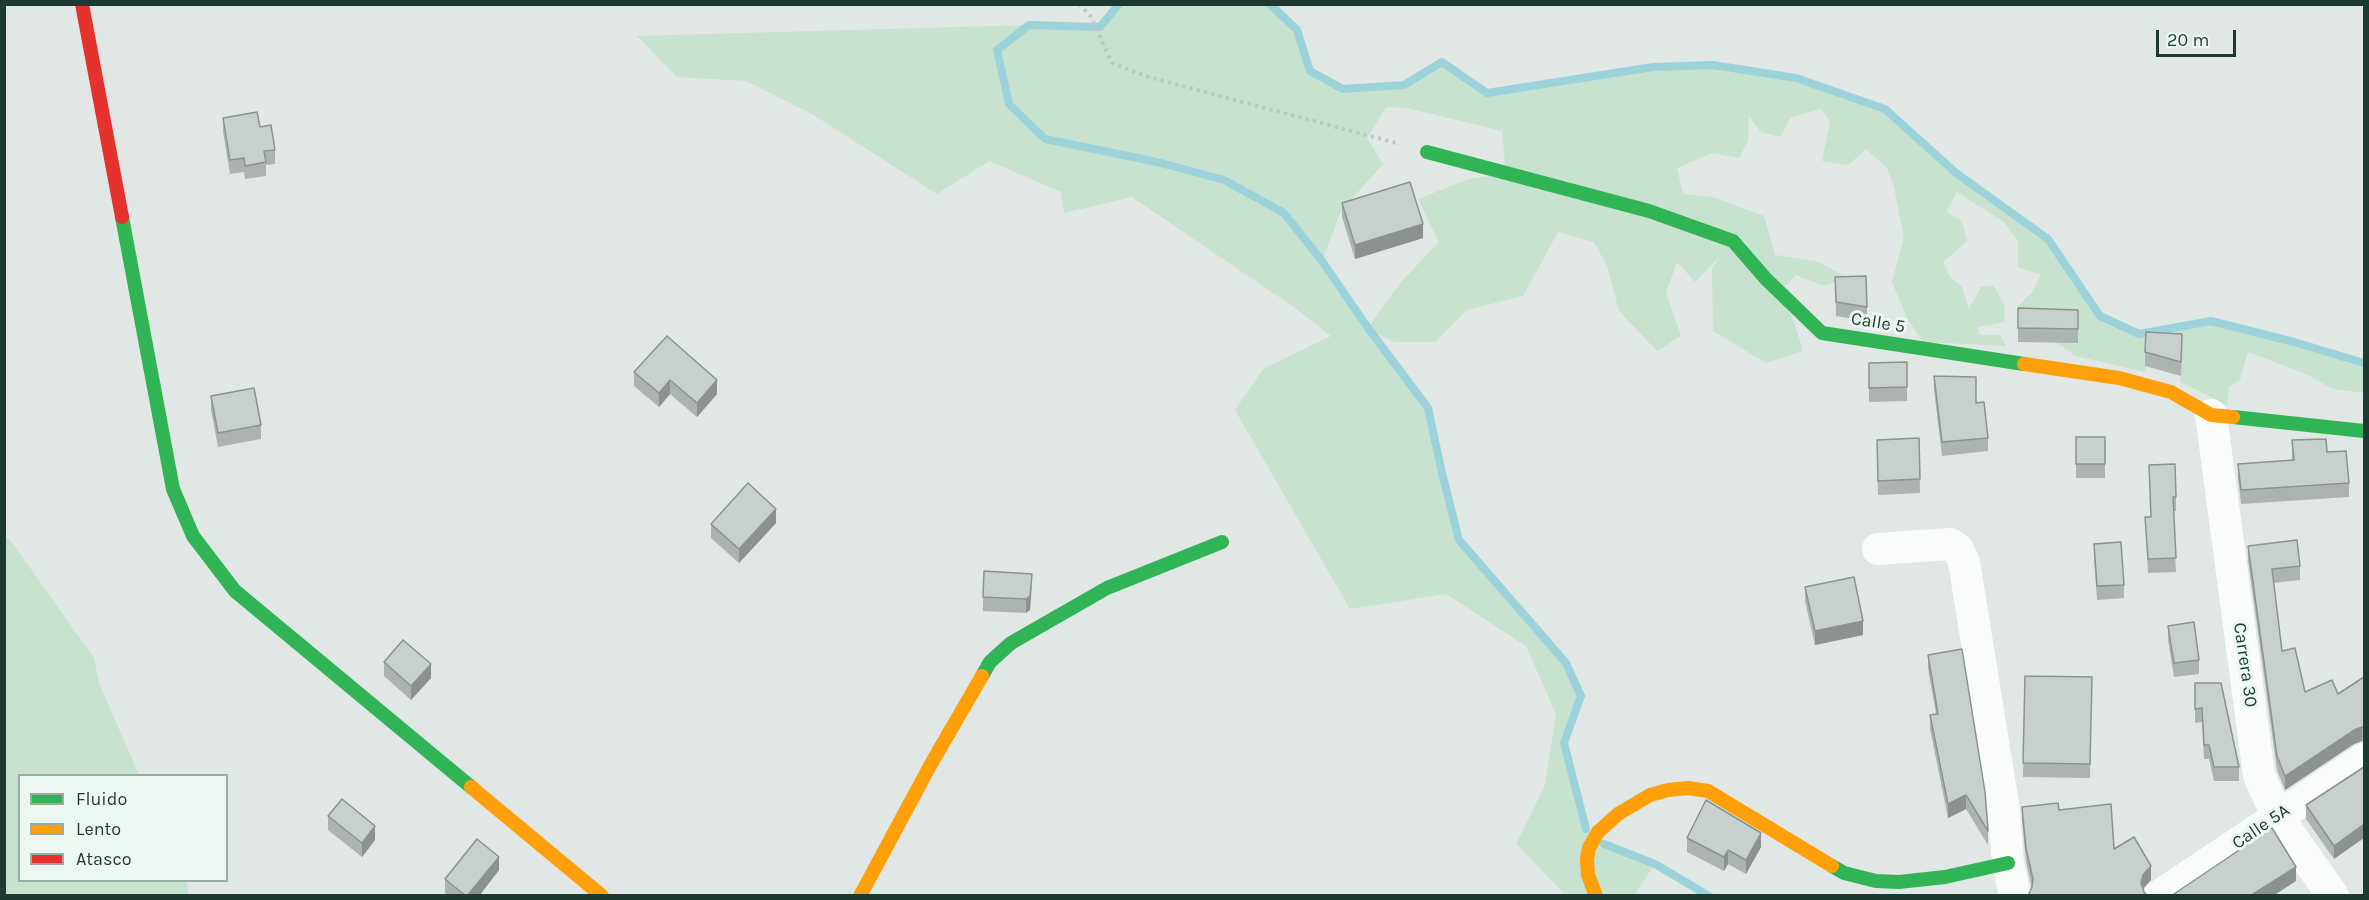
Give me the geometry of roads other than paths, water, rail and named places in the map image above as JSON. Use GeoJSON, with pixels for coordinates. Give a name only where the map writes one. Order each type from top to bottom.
{"type":"FeatureCollection","features":[{"type":"Feature","properties":{"kind":"street"},"geometry":{"type":"LineString","coordinates":[[82,4],[173,489],[193,536],[235,591],[602,896]]}},
{"type":"Feature","properties":{"kind":"street","name":"Calle 5"},"geometry":{"type":"LineString","coordinates":[[1427,152],[1649,211],[1733,241],[1766,279],[1822,333],[2119,378],[2171,392],[2211,415],[2364,431]]}},
{"type":"Feature","properties":{"kind":"street","name":"Carrera 30"},"geometry":{"type":"LineString","coordinates":[[2211,415],[2259,775],[2277,816],[2333,896]]}},
{"type":"Feature","properties":{"kind":"street"},"geometry":{"type":"LineString","coordinates":[[860,896],[931,764],[990,662],[1011,643],[1107,588],[1222,542]]}},
{"type":"Feature","properties":{"kind":"street"},"geometry":{"type":"LineString","coordinates":[[1878,549],[1950,544],[1958,549],[1964,562],[2002,804],[2008,863],[2015,894]]}},
{"type":"Feature","properties":{"kind":"street","name":"Calle 5A"},"geometry":{"type":"LineString","coordinates":[[2159,896],[2364,759]]}},
{"type":"Feature","properties":{"kind":"street"},"geometry":{"type":"LineString","coordinates":[[1596,896],[1588,875],[1587,859],[1588,848],[1598,832],[1618,814],[1650,795],[1688,788],[1708,791],[1844,873],[1876,881],[1899,882],[1945,877],[2008,863]]}},
{"type":"Feature","properties":{"kind":"waterway"},"geometry":{"type":"LineString","coordinates":[[1119,4],[1100,27],[1029,25],[997,50],[1009,104],[1045,139],[1157,162],[1224,180],[1284,213],[1322,261],[1368,328],[1428,408],[1459,540],[1566,663],[1581,696],[1564,743],[1586,829]]}},
{"type":"Feature","properties":{"kind":"waterway"},"geometry":{"type":"LineString","coordinates":[[1270,4],[1297,30],[1310,71],[1343,89],[1404,85],[1442,62],[1487,93],[1653,67],[1713,65],[1796,78],[1885,109],[1956,173],[2048,239],[2100,316],[2139,334],[2211,321],[2364,363]]}},
{"type":"Feature","properties":{"kind":"waterway"},"geometry":{"type":"LineString","coordinates":[[1604,844],[1655,864],[1709,896]]}}]}
